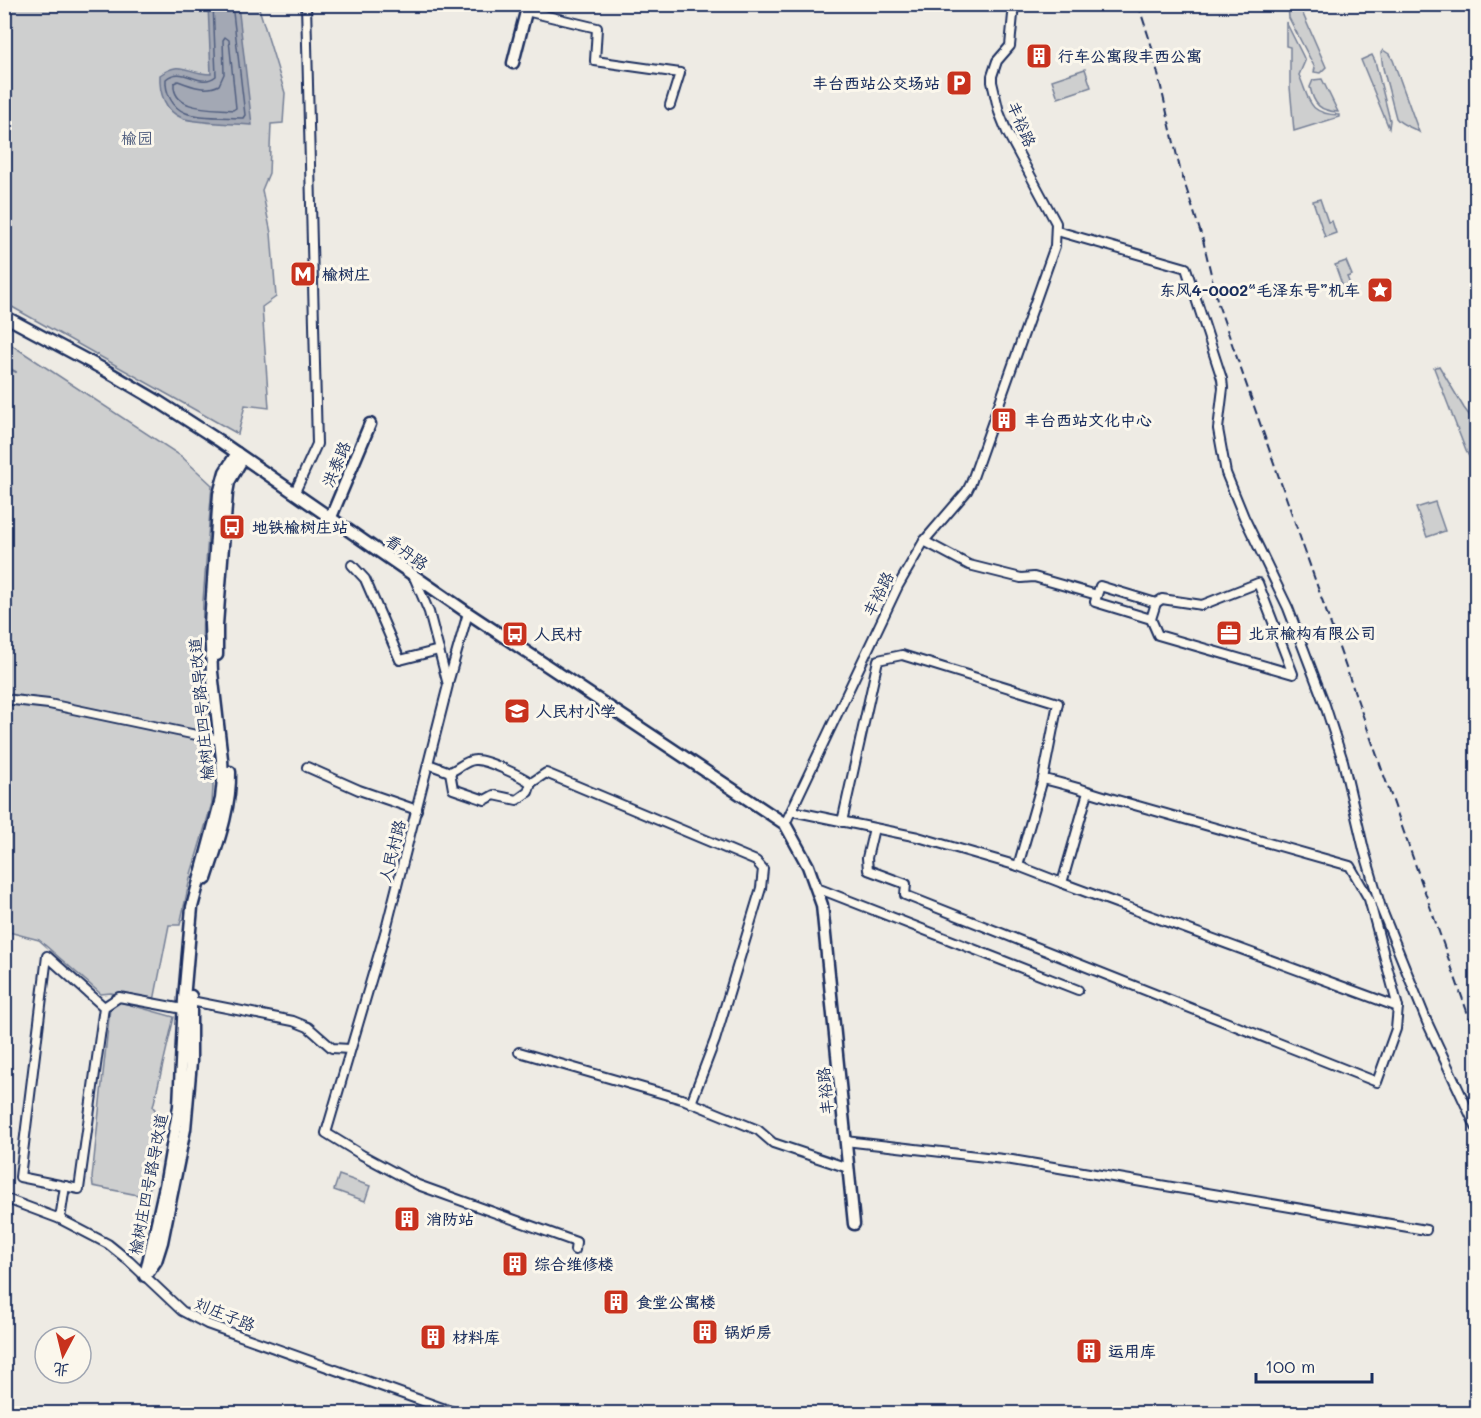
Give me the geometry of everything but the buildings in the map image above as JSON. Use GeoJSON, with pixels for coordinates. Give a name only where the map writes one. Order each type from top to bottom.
{"type":"FeatureCollection","features":[{"type":"Feature","properties":{"kind":"street"},"geometry":{"type":"LineString","coordinates":[[296,492],[317,444],[306,4]]}},
{"type":"Feature","properties":{"kind":"street","name":"丰裕路"},"geometry":{"type":"LineString","coordinates":[[854,1224],[824,924],[817,888],[802,852],[785,825],[881,620],[924,541],[967,491],[971,483],[1051,257],[1057,231],[1053,215],[1007,132],[994,93],[992,76],[997,61],[1010,46],[1014,4]]}},
{"type":"Feature","properties":{"kind":"street"},"geometry":{"type":"LineString","coordinates":[[513,63],[527,8],[597,28],[595,61],[680,73],[670,105]]}},
{"type":"Feature","properties":{"kind":"street"},"geometry":{"type":"LineString","coordinates":[[1057,231],[1186,268],[1222,379],[1218,429],[1226,473],[1244,517],[1288,608],[1325,705],[1343,761],[1364,850],[1381,908],[1426,1022],[1476,1127]]}},
{"type":"Feature","properties":{"kind":"street","name":"看丹路"},"geometry":{"type":"LineString","coordinates":[[4,316],[156,400],[296,492],[413,576],[785,825]]}},
{"type":"Feature","properties":{"kind":"street","name":"洪泰路"},"geometry":{"type":"LineString","coordinates":[[331,517],[370,424]]}},
{"type":"Feature","properties":{"kind":"street","name":"榆树庄四号路导改道"},"geometry":{"type":"LineString","coordinates":[[145,1276],[176,1132],[192,906],[221,799],[223,779],[212,672],[210,624],[219,494],[225,472],[240,456]]}},
{"type":"Feature","properties":{"kind":"street","name":"榆树庄四号路导改道"},"geometry":{"type":"LineString","coordinates":[[186,1003],[198,913],[226,813],[230,790],[228,752],[217,661],[218,625],[227,493],[240,456]]}},
{"type":"Feature","properties":{"kind":"street"},"geometry":{"type":"LineString","coordinates":[[924,541],[969,565],[1021,578],[1034,577],[1097,595]]}},
{"type":"Feature","properties":{"kind":"street"},"geometry":{"type":"LineString","coordinates":[[352,565],[365,579],[400,660],[439,650]]}},
{"type":"Feature","properties":{"kind":"street","name":"人民村路"},"geometry":{"type":"LineString","coordinates":[[413,576],[429,612],[448,685],[385,933],[326,1133],[418,1185],[576,1242],[575,1250]]}},
{"type":"Feature","properties":{"kind":"street"},"geometry":{"type":"LineString","coordinates":[[1258,583],[1293,674],[1158,635],[1151,619],[1156,603],[1162,598],[1202,605],[1258,583]]}},
{"type":"Feature","properties":{"kind":"street"},"geometry":{"type":"LineString","coordinates":[[1151,619],[1095,602],[1097,595],[1100,586],[1156,603]]}},
{"type":"Feature","properties":{"kind":"street"},"geometry":{"type":"LineString","coordinates":[[448,685],[468,613]]}},
{"type":"Feature","properties":{"kind":"street"},"geometry":{"type":"LineString","coordinates":[[842,822],[878,660],[902,656],[1058,703],[1042,779],[1018,866]]}},
{"type":"Feature","properties":{"kind":"street"},"geometry":{"type":"LineString","coordinates":[[4,699],[49,704],[220,740]]}},
{"type":"Feature","properties":{"kind":"street"},"geometry":{"type":"LineString","coordinates":[[428,764],[450,772],[476,759],[520,775],[531,783]]}},
{"type":"Feature","properties":{"kind":"street"},"geometry":{"type":"LineString","coordinates":[[307,767],[359,790],[417,810]]}},
{"type":"Feature","properties":{"kind":"street"},"geometry":{"type":"LineString","coordinates":[[450,772],[453,789],[485,800],[494,795],[517,800],[528,792],[531,783],[546,772],[756,861],[763,869],[761,888],[715,1040],[691,1103]]}},
{"type":"Feature","properties":{"kind":"street"},"geometry":{"type":"LineString","coordinates":[[874,828],[867,858],[868,870],[906,884],[905,895],[1377,1082],[1396,1029],[1398,1007],[1369,899],[1350,866],[1159,810],[1042,779]]}},
{"type":"Feature","properties":{"kind":"street"},"geometry":{"type":"LineString","coordinates":[[1062,883],[1088,792]]}},
{"type":"Feature","properties":{"kind":"street"},"geometry":{"type":"LineString","coordinates":[[792,811],[918,837],[1018,866],[1398,1007]]}},
{"type":"Feature","properties":{"kind":"street"},"geometry":{"type":"LineString","coordinates":[[817,888],[1078,990]]}},
{"type":"Feature","properties":{"kind":"street"},"geometry":{"type":"LineString","coordinates":[[47,956],[104,1007],[79,1189],[20,1177],[47,956]]}},
{"type":"Feature","properties":{"kind":"street"},"geometry":{"type":"LineString","coordinates":[[104,1007],[119,998],[186,1003],[293,1021],[308,1028],[332,1048],[351,1049]]}},
{"type":"Feature","properties":{"kind":"street"},"geometry":{"type":"LineString","coordinates":[[519,1052],[691,1103],[758,1130],[773,1143],[848,1168]]}},
{"type":"Feature","properties":{"kind":"street"},"geometry":{"type":"LineString","coordinates":[[845,1141],[1012,1160],[1426,1230]]}},
{"type":"Feature","properties":{"kind":"street"},"geometry":{"type":"LineString","coordinates":[[60,1219],[65,1186]]}},
{"type":"Feature","properties":{"kind":"street","name":"刘庄子路"},"geometry":{"type":"LineString","coordinates":[[4,1198],[60,1219],[108,1244],[182,1311],[207,1324],[459,1413]]}},
{"type":"Feature","properties":{"kind":"green space","name":"榆园"},"geometry":{"type":"Polygon","coordinates":[[[5,5],[258,5],[285,93],[283,123],[271,124],[269,173],[262,190],[271,233],[276,297],[262,307],[269,408],[245,405],[238,434],[5,303],[5,5]]]}},
{"type":"Feature","properties":{"kind":"green space"},"geometry":{"type":"Polygon","coordinates":[[[1288,5],[1299,5],[1326,67],[1320,73],[1314,72],[1315,68],[1289,18],[1288,5]]]}},
{"type":"Feature","properties":{"kind":"green space"},"geometry":{"type":"Polygon","coordinates":[[[1286,22],[1305,61],[1299,75],[1311,104],[1321,112],[1339,115],[1339,117],[1294,131],[1290,87],[1290,47],[1286,46],[1286,22]]]}},
{"type":"Feature","properties":{"kind":"green space"},"geometry":{"type":"Polygon","coordinates":[[[1383,50],[1393,60],[1419,132],[1396,118],[1383,68],[1381,53],[1383,50]]]}},
{"type":"Feature","properties":{"kind":"green space"},"geometry":{"type":"Polygon","coordinates":[[[1372,55],[1390,120],[1389,128],[1361,60],[1372,55]]]}},
{"type":"Feature","properties":{"kind":"green space"},"geometry":{"type":"Polygon","coordinates":[[[1085,69],[1091,87],[1058,98],[1052,80],[1085,69]]]}},
{"type":"Feature","properties":{"kind":"green space"},"geometry":{"type":"Polygon","coordinates":[[[1322,79],[1338,112],[1322,108],[1316,103],[1310,87],[1313,80],[1322,79]]]}},
{"type":"Feature","properties":{"kind":"green space"},"geometry":{"type":"Polygon","coordinates":[[[1320,199],[1328,222],[1332,221],[1336,233],[1325,237],[1313,201],[1320,199]]]}},
{"type":"Feature","properties":{"kind":"green space"},"geometry":{"type":"Polygon","coordinates":[[[1346,261],[1352,275],[1347,277],[1350,284],[1343,287],[1335,265],[1346,261]]]}},
{"type":"Feature","properties":{"kind":"green space"},"geometry":{"type":"Polygon","coordinates":[[[4,340],[181,456],[212,485],[203,601],[202,656],[206,712],[214,752],[212,803],[191,874],[180,925],[169,925],[154,1001],[111,993],[101,994],[39,940],[5,931],[4,340]]]}},
{"type":"Feature","properties":{"kind":"green space"},"geometry":{"type":"Polygon","coordinates":[[[1439,366],[1476,424],[1476,469],[1466,451],[1434,368],[1439,366]]]}},
{"type":"Feature","properties":{"kind":"green space"},"geometry":{"type":"Polygon","coordinates":[[[1435,502],[1445,531],[1427,537],[1416,508],[1435,502]]]}},
{"type":"Feature","properties":{"kind":"green space"},"geometry":{"type":"Polygon","coordinates":[[[120,1002],[174,1017],[153,1107],[162,1118],[148,1197],[93,1186],[110,1008],[120,1002]]]}},
{"type":"Feature","properties":{"kind":"green space"},"geometry":{"type":"Polygon","coordinates":[[[339,1175],[370,1186],[365,1201],[334,1190],[339,1175]]]}},
{"type":"Feature","properties":{"kind":"water"},"geometry":{"type":"Polygon","coordinates":[[[208,5],[238,5],[252,125],[188,120],[176,115],[164,101],[160,75],[167,70],[179,68],[211,74],[208,5]]]}},
{"type":"Feature","properties":{"kind":"waterway"},"geometry":{"type":"LineString","coordinates":[[4,366],[16,372]]}},
{"type":"Feature","properties":{"kind":"railway"},"geometry":{"type":"LineString","coordinates":[[1138,4],[1151,44],[1180,169],[1203,240],[1218,304],[1476,1037]]}},
{"type":"Feature","properties":{"kind":"place","name":"行车公寓段丰西公寓"},"geometry":{"type":"Point","coordinates":[1039,56]}},
{"type":"Feature","properties":{"kind":"place","name":"丰台西站公交场站"},"geometry":{"type":"Point","coordinates":[959,83]}},
{"type":"Feature","properties":{"kind":"place","name":"榆树庄"},"geometry":{"type":"Point","coordinates":[303,274]}},
{"type":"Feature","properties":{"kind":"place","name":"东风4-0002“毛泽东号”机车"},"geometry":{"type":"Point","coordinates":[1380,290]}},
{"type":"Feature","properties":{"kind":"place","name":"丰台西站文化中心"},"geometry":{"type":"Point","coordinates":[1004,420]}},
{"type":"Feature","properties":{"kind":"place","name":"地铁榆树庄站"},"geometry":{"type":"Point","coordinates":[232,527]}},
{"type":"Feature","properties":{"kind":"place","name":"北京榆构有限公司"},"geometry":{"type":"Point","coordinates":[1229,633]}},
{"type":"Feature","properties":{"kind":"place","name":"人民村"},"geometry":{"type":"Point","coordinates":[515,634]}},
{"type":"Feature","properties":{"kind":"place","name":"人民村小学"},"geometry":{"type":"Point","coordinates":[517,711]}},
{"type":"Feature","properties":{"kind":"place","name":"消防站"},"geometry":{"type":"Point","coordinates":[407,1219]}},
{"type":"Feature","properties":{"kind":"place","name":"综合维修楼"},"geometry":{"type":"Point","coordinates":[515,1264]}},
{"type":"Feature","properties":{"kind":"place","name":"食堂公寓楼"},"geometry":{"type":"Point","coordinates":[616,1302]}},
{"type":"Feature","properties":{"kind":"place","name":"锅炉房"},"geometry":{"type":"Point","coordinates":[705,1332]}},
{"type":"Feature","properties":{"kind":"place","name":"材料库"},"geometry":{"type":"Point","coordinates":[433,1337]}},
{"type":"Feature","properties":{"kind":"place","name":"运用库"},"geometry":{"type":"Point","coordinates":[1089,1351]}}]}
